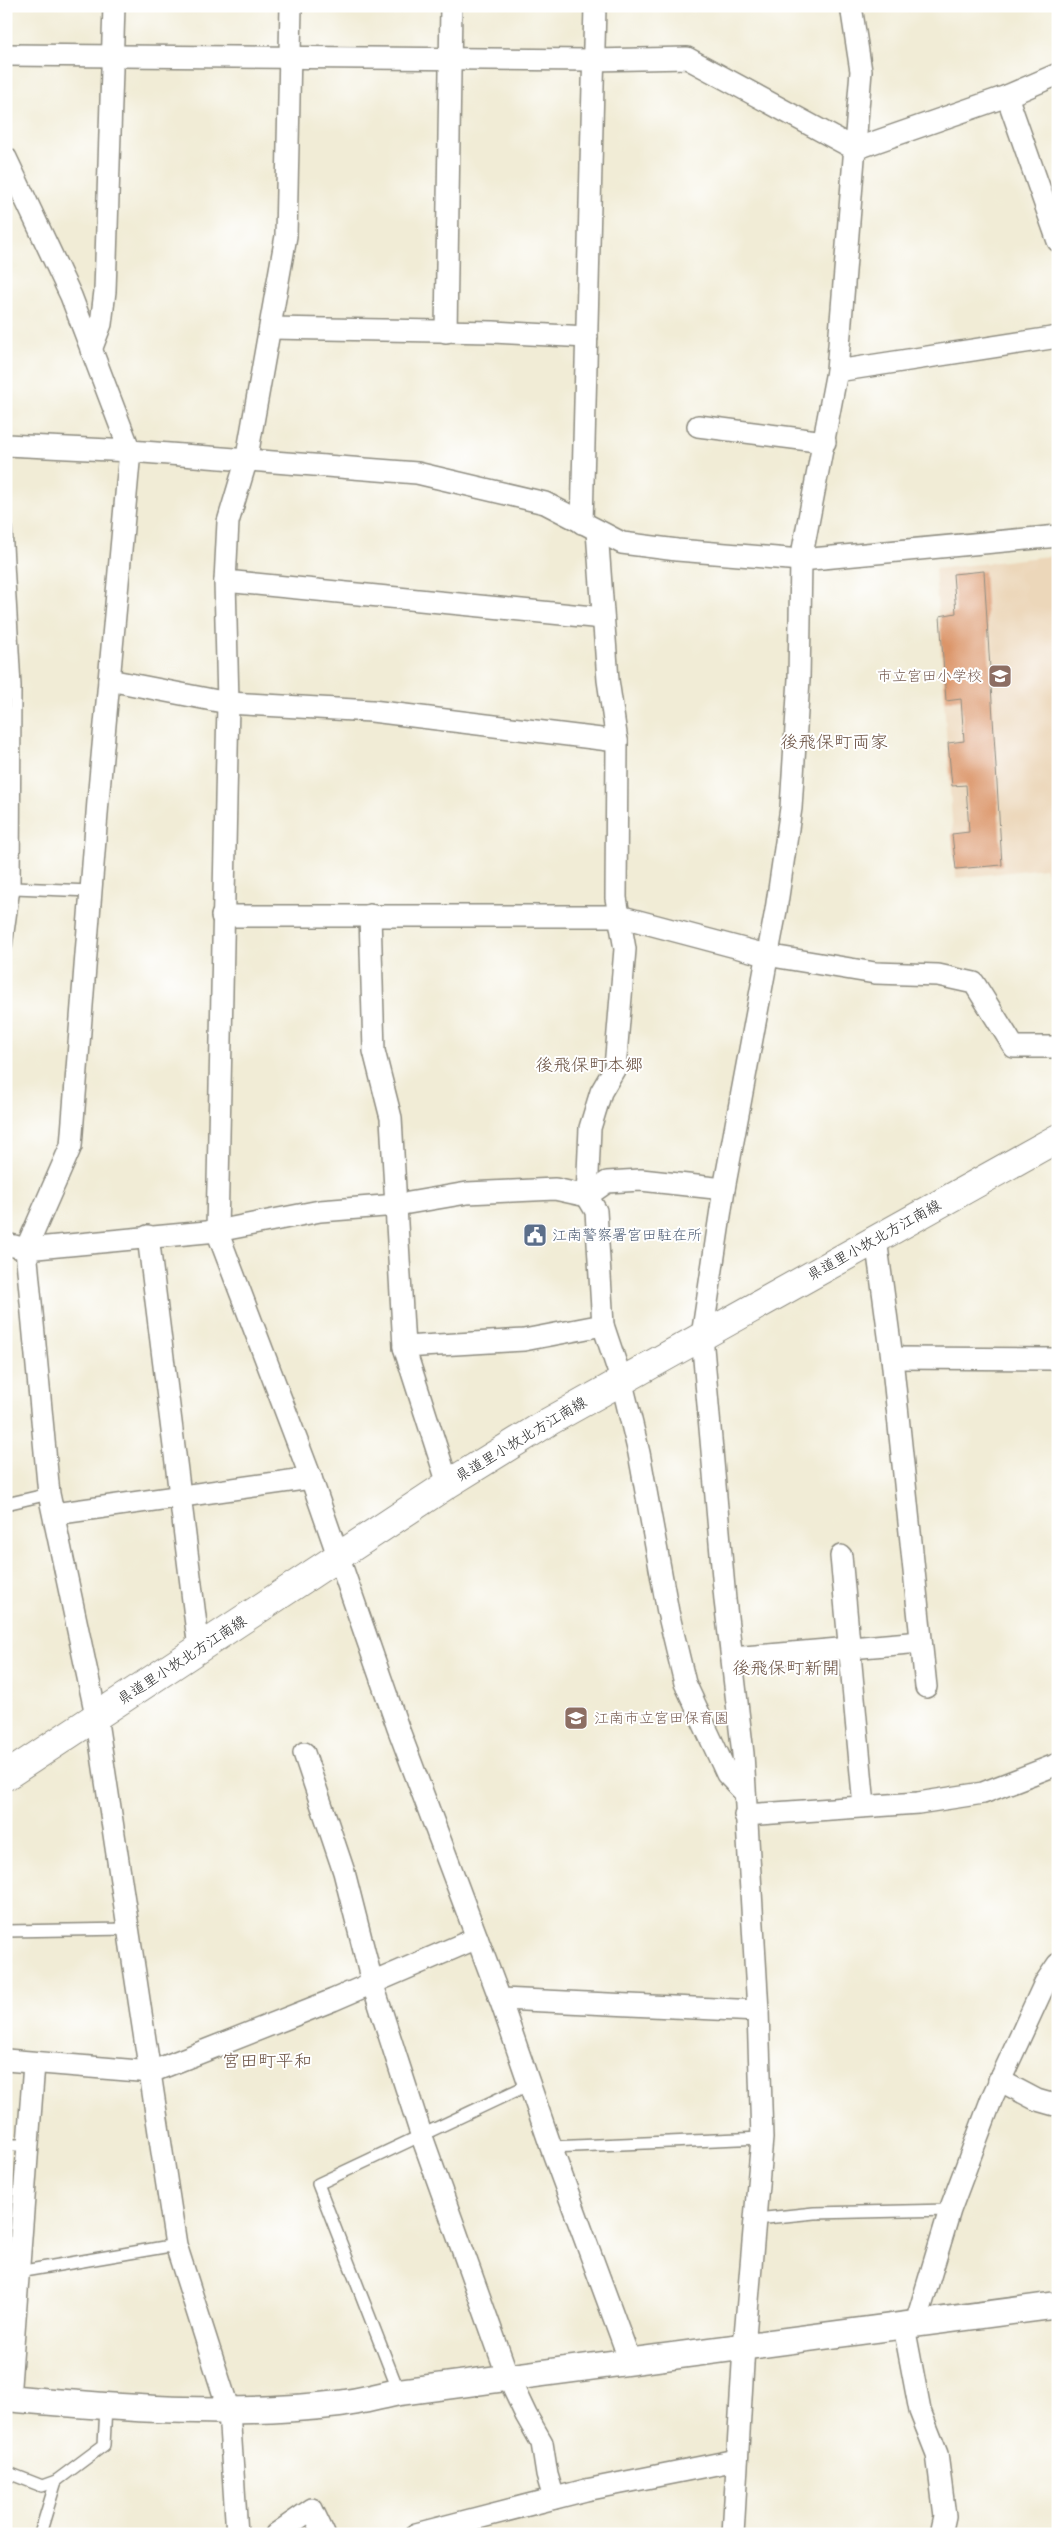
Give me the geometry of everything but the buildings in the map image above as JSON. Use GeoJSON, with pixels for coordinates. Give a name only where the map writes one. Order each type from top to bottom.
{"type":"FeatureCollection","features":[{"type":"Feature","properties":{"kind":"main road","name":"県道里小牧北方江南線"},"geometry":{"type":"LineString","coordinates":[[6,1776],[448,1484],[621,1379],[1058,1138]]}},
{"type":"Feature","properties":{"kind":"street"},"geometry":{"type":"LineString","coordinates":[[91,350],[101,324],[105,291],[114,56],[114,6]]}},
{"type":"Feature","properties":{"kind":"street"},"geometry":{"type":"LineString","coordinates":[[291,6],[286,236],[246,462],[228,522],[225,581],[228,704],[222,916],[217,1231],[311,1478],[398,1728],[500,1999],[551,2147],[630,2361]]}},
{"type":"Feature","properties":{"kind":"street"},"geometry":{"type":"LineString","coordinates":[[446,332],[451,6]]}},
{"type":"Feature","properties":{"kind":"street"},"geometry":{"type":"LineString","coordinates":[[595,6],[587,337],[589,527],[603,618],[608,680],[617,741],[616,898],[625,949],[615,1068],[601,1092],[590,1128],[587,1196],[596,1210],[603,1325],[621,1379],[639,1453],[668,1612],[685,1683],[727,1774],[745,1793]]}},
{"type":"Feature","properties":{"kind":"street"},"geometry":{"type":"LineString","coordinates":[[733,2534],[744,2347],[762,2138],[758,2012],[745,1815],[743,1754],[732,1658],[702,1336],[724,1189],[766,955],[776,910],[791,808],[799,679],[801,560],[837,371],[861,71],[851,6]]}},
{"type":"Feature","properties":{"kind":"street"},"geometry":{"type":"LineString","coordinates":[[6,55],[594,60],[687,58],[855,149],[1007,96],[1058,74]]}},
{"type":"Feature","properties":{"kind":"street"},"geometry":{"type":"LineString","coordinates":[[1007,96],[1058,241]]}},
{"type":"Feature","properties":{"kind":"street"},"geometry":{"type":"LineString","coordinates":[[6,158],[71,296],[130,451],[91,891],[71,1146],[16,1247],[52,1504],[96,1715],[176,2245],[229,2411],[237,2534]]}},
{"type":"Feature","properties":{"kind":"street"},"geometry":{"type":"LineString","coordinates":[[271,328],[587,337]]}},
{"type":"Feature","properties":{"kind":"street"},"geometry":{"type":"LineString","coordinates":[[837,371],[1058,337]]}},
{"type":"Feature","properties":{"kind":"street"},"geometry":{"type":"LineString","coordinates":[[698,426],[824,442]]}},
{"type":"Feature","properties":{"kind":"street"},"geometry":{"type":"LineString","coordinates":[[6,445],[130,451],[246,462],[418,473],[545,503],[622,543],[677,550],[801,560],[1058,536]]}},
{"type":"Feature","properties":{"kind":"street"},"geometry":{"type":"LineString","coordinates":[[225,581],[603,618]]}},
{"type":"Feature","properties":{"kind":"street"},"geometry":{"type":"LineString","coordinates":[[109,680],[228,704],[372,711],[617,741]]}},
{"type":"Feature","properties":{"kind":"street"},"geometry":{"type":"LineString","coordinates":[[222,916],[370,914],[619,916],[766,955],[875,973],[938,975],[974,983],[1014,1047],[1058,1047]]}},
{"type":"Feature","properties":{"kind":"street"},"geometry":{"type":"LineString","coordinates":[[370,914],[374,1051],[391,1118],[398,1205],[404,1347],[448,1484]]}},
{"type":"Feature","properties":{"kind":"street"},"geometry":{"type":"LineString","coordinates":[[16,1247],[217,1231],[320,1211],[398,1205],[468,1192],[555,1189],[587,1196],[607,1182],[641,1180],[724,1189]]}},
{"type":"Feature","properties":{"kind":"street"},"geometry":{"type":"LineString","coordinates":[[148,1236],[199,1649]]}},
{"type":"Feature","properties":{"kind":"street"},"geometry":{"type":"LineString","coordinates":[[876,1239],[892,1358],[926,1687]]}},
{"type":"Feature","properties":{"kind":"street"},"geometry":{"type":"LineString","coordinates":[[404,1347],[524,1340],[603,1325]]}},
{"type":"Feature","properties":{"kind":"street"},"geometry":{"type":"LineString","coordinates":[[892,1358],[1058,1359]]}},
{"type":"Feature","properties":{"kind":"street"},"geometry":{"type":"LineString","coordinates":[[52,1504],[180,1497],[311,1478]]}},
{"type":"Feature","properties":{"kind":"street"},"geometry":{"type":"LineString","coordinates":[[840,1556],[864,1806]]}},
{"type":"Feature","properties":{"kind":"street"},"geometry":{"type":"LineString","coordinates":[[732,1658],[921,1642]]}},
{"type":"Feature","properties":{"kind":"street"},"geometry":{"type":"LineString","coordinates":[[304,1753],[344,1872],[372,1982],[421,2134],[508,2377],[542,2443],[554,2498]]}},
{"type":"Feature","properties":{"kind":"street"},"geometry":{"type":"LineString","coordinates":[[745,1815],[918,1803],[983,1793],[1058,1764]]}},
{"type":"Feature","properties":{"kind":"street"},"geometry":{"type":"LineString","coordinates":[[6,2060],[34,2064],[151,2072],[477,1938]]}},
{"type":"Feature","properties":{"kind":"street"},"geometry":{"type":"LineString","coordinates":[[941,2534],[945,2516],[937,2454],[920,2411],[906,2337],[950,2210],[999,2080],[1045,1983],[1058,1964]]}},
{"type":"Feature","properties":{"kind":"street"},"geometry":{"type":"LineString","coordinates":[[500,1999],[758,2012]]}},
{"type":"Feature","properties":{"kind":"street"},"geometry":{"type":"LineString","coordinates":[[34,2064],[8,2398],[106,2407],[229,2411],[340,2404],[399,2392],[1058,2305]]}},
{"type":"Feature","properties":{"kind":"street"},"geometry":{"type":"LineString","coordinates":[[999,2080],[1037,2100],[1058,2106]]}},
{"type":"Feature","properties":{"kind":"street"},"geometry":{"type":"LineString","coordinates":[[416,2534],[586,2490],[737,2460]]}},
{"type":"Feature","properties":{"kind":"street"},"geometry":{"type":"LineString","coordinates":[[276,2534],[312,2509],[324,2534]]}},
{"type":"Feature","properties":{"kind":"lane"},"geometry":{"type":"LineString","coordinates":[[6,528],[15,686],[14,888],[7,920],[6,947]]}},
{"type":"Feature","properties":{"kind":"lane"},"geometry":{"type":"LineString","coordinates":[[14,888],[91,891]]}},
{"type":"Feature","properties":{"kind":"lane"},"geometry":{"type":"LineString","coordinates":[[6,1504],[52,1504]]}},
{"type":"Feature","properties":{"kind":"lane"},"geometry":{"type":"LineString","coordinates":[[6,1931],[129,1929]]}},
{"type":"Feature","properties":{"kind":"lane"},"geometry":{"type":"LineString","coordinates":[[399,2392],[318,2184],[530,2084]]}},
{"type":"Feature","properties":{"kind":"lane"},"geometry":{"type":"LineString","coordinates":[[551,2147],[762,2138]]}},
{"type":"Feature","properties":{"kind":"lane"},"geometry":{"type":"LineString","coordinates":[[6,2145],[29,2145]]}},
{"type":"Feature","properties":{"kind":"lane"},"geometry":{"type":"LineString","coordinates":[[756,2219],[814,2213],[950,2210]]}},
{"type":"Feature","properties":{"kind":"lane"},"geometry":{"type":"LineString","coordinates":[[18,2272],[176,2245]]}},
{"type":"Feature","properties":{"kind":"lane"},"geometry":{"type":"LineString","coordinates":[[6,2472],[42,2486],[56,2481],[104,2445],[106,2407]]}},
{"type":"Feature","properties":{"kind":"lane"},"geometry":{"type":"LineString","coordinates":[[40,2534],[56,2481]]}},
{"type":"Feature","properties":{"kind":"shaded area"},"geometry":{"type":"Polygon","coordinates":[[[1058,555],[1058,896],[1056,896],[1045,868],[956,878],[935,569],[1058,555]]]}},
{"type":"Feature","properties":{"kind":"place","name":"市立宮田小学校"},"geometry":{"type":"Point","coordinates":[1000,676]}},
{"type":"Feature","properties":{"kind":"place","name":"江南警察署宮田駐在所"},"geometry":{"type":"Point","coordinates":[535,1235]}},
{"type":"Feature","properties":{"kind":"place","name":"江南市立宮田保育園"},"geometry":{"type":"Point","coordinates":[576,1718]}},
{"type":"Feature","properties":{"kind":"district","name":"後飛保町両家"},"geometry":{"type":"Point","coordinates":[834,742]}},
{"type":"Feature","properties":{"kind":"district","name":"後飛保町本郷"},"geometry":{"type":"Point","coordinates":[589,1065]}},
{"type":"Feature","properties":{"kind":"district","name":"後飛保町新開"},"geometry":{"type":"Point","coordinates":[786,1668]}},
{"type":"Feature","properties":{"kind":"district","name":"宮田町平和"},"geometry":{"type":"Point","coordinates":[267,2061]}}]}
